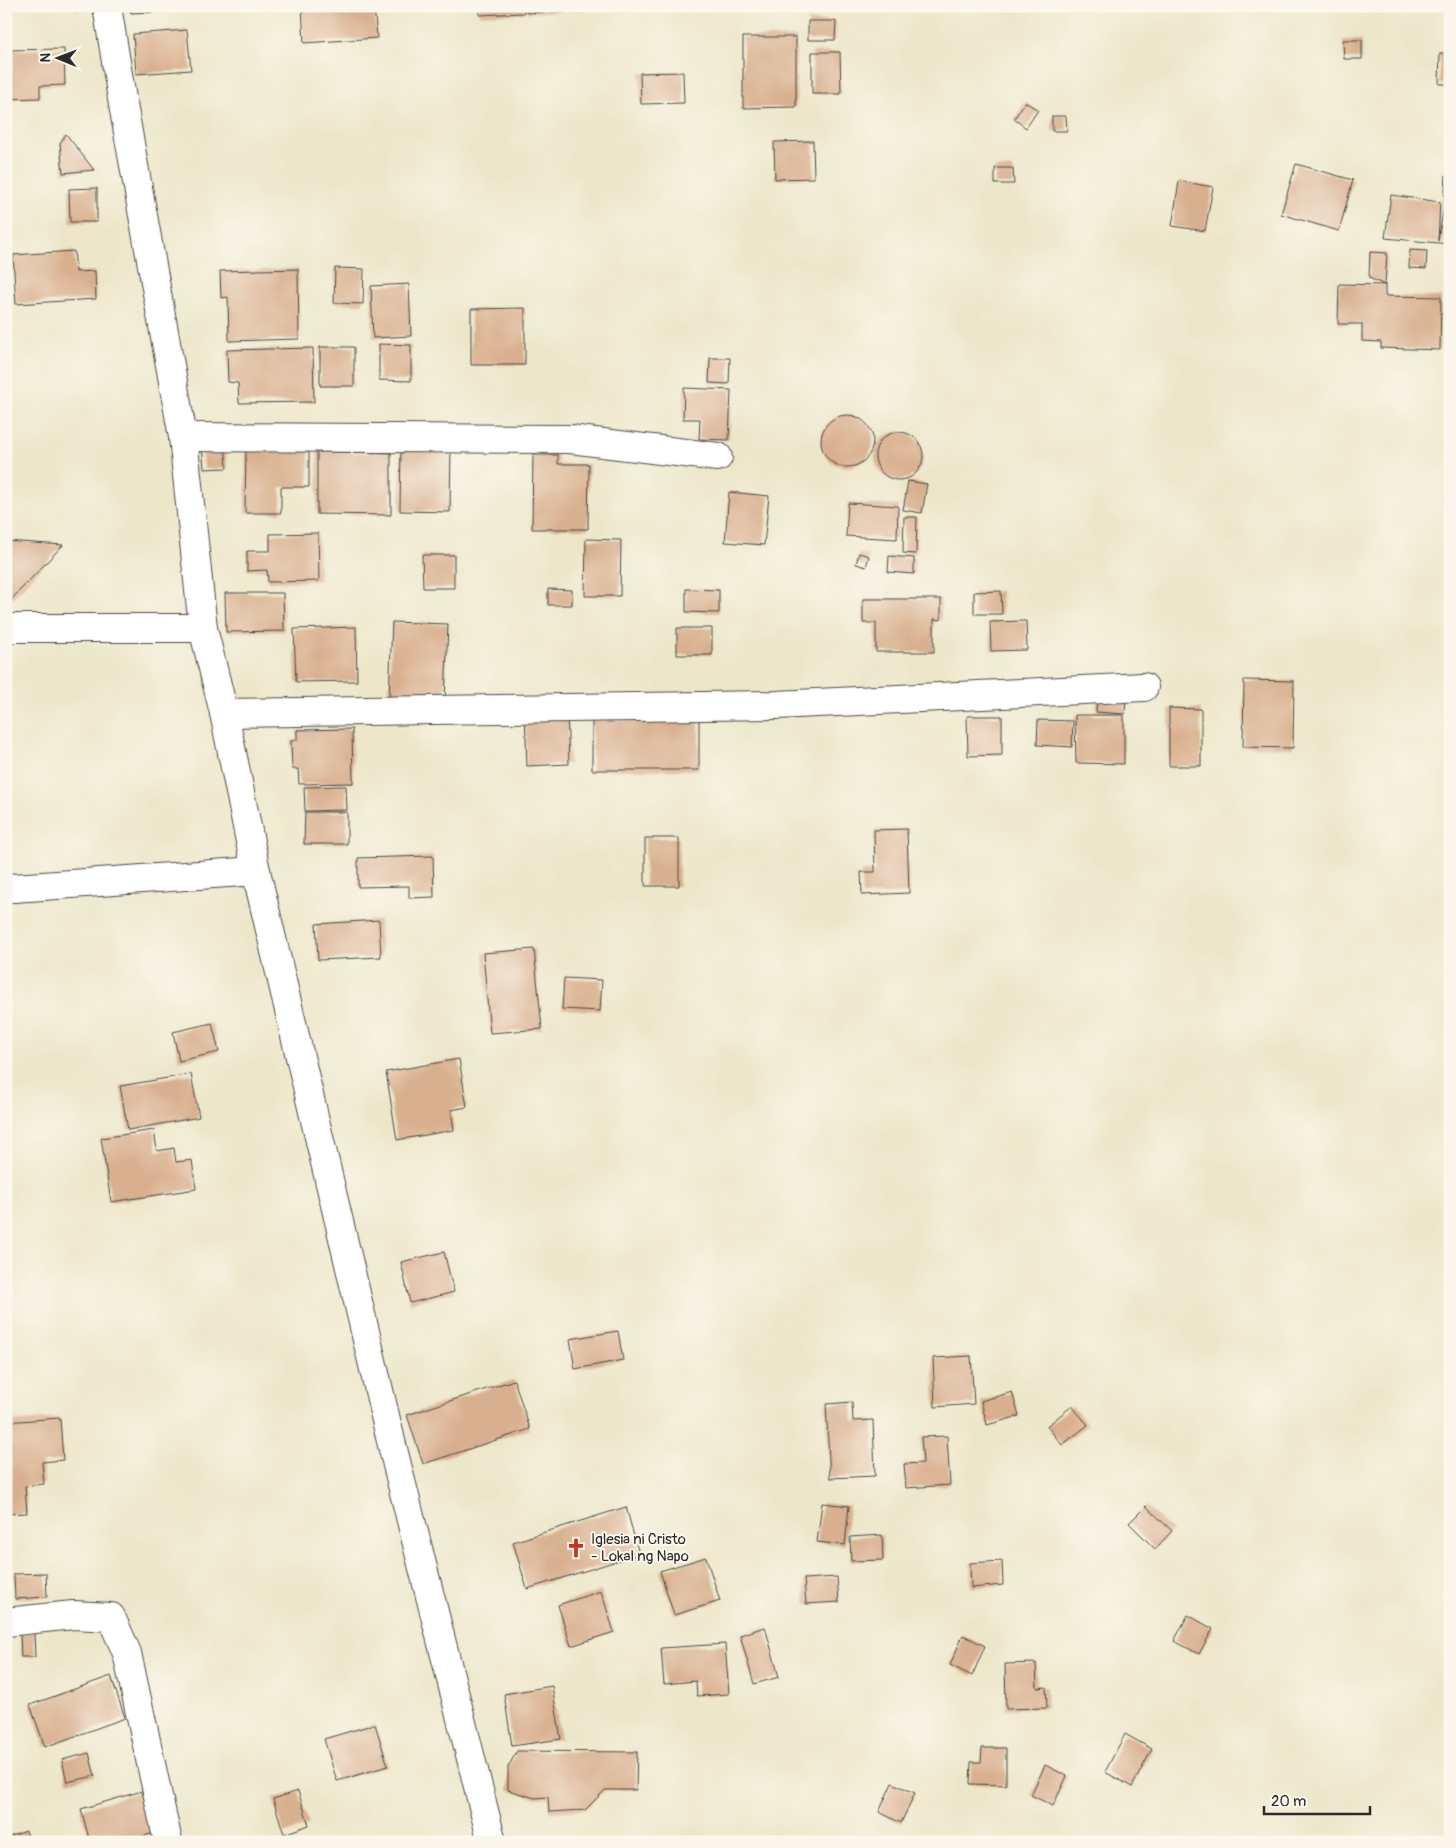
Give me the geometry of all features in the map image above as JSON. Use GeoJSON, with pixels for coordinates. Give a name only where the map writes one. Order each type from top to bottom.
{"type":"FeatureCollection","features":[{"type":"Feature","properties":{"kind":"street"},"geometry":{"type":"LineString","coordinates":[[107,6],[183,437],[203,628],[224,713],[256,871],[389,1432],[492,1842]]}},
{"type":"Feature","properties":{"kind":"street"},"geometry":{"type":"LineString","coordinates":[[183,437],[570,439],[718,456]]}},
{"type":"Feature","properties":{"kind":"street"},"geometry":{"type":"LineString","coordinates":[[6,628],[203,628]]}},
{"type":"Feature","properties":{"kind":"street"},"geometry":{"type":"LineString","coordinates":[[224,713],[776,705],[1144,688]]}},
{"type":"Feature","properties":{"kind":"street"},"geometry":{"type":"LineString","coordinates":[[6,887],[14,888],[256,871]]}},
{"type":"Feature","properties":{"kind":"street"},"geometry":{"type":"LineString","coordinates":[[6,1622],[73,1615],[111,1617],[127,1653],[168,1842]]}},
{"type":"Feature","properties":{"kind":"building"},"geometry":{"type":"Polygon","coordinates":[[[75,6],[85,6],[85,9],[76,10],[75,6]]]}},
{"type":"Feature","properties":{"kind":"building"},"geometry":{"type":"Polygon","coordinates":[[[130,6],[153,6],[153,12],[131,13],[130,6]]]}},
{"type":"Feature","properties":{"kind":"building"},"geometry":{"type":"Polygon","coordinates":[[[302,6],[374,6],[377,38],[304,43],[302,6]]]}},
{"type":"Feature","properties":{"kind":"building"},"geometry":{"type":"Polygon","coordinates":[[[478,6],[524,6],[524,13],[479,15],[478,6]]]}},
{"type":"Feature","properties":{"kind":"building"},"geometry":{"type":"Polygon","coordinates":[[[526,6],[602,6],[602,9],[527,13],[526,6]]]}},
{"type":"Feature","properties":{"kind":"building"},"geometry":{"type":"Polygon","coordinates":[[[622,6],[666,6],[666,8],[622,11],[622,6]]]}},
{"type":"Feature","properties":{"kind":"building"},"geometry":{"type":"Polygon","coordinates":[[[808,21],[836,21],[835,40],[808,40],[808,21]]]}},
{"type":"Feature","properties":{"kind":"building"},"geometry":{"type":"Polygon","coordinates":[[[187,30],[191,70],[136,74],[133,34],[187,30]]]}},
{"type":"Feature","properties":{"kind":"building"},"geometry":{"type":"Polygon","coordinates":[[[743,37],[796,37],[796,107],[743,108],[743,37]]]}},
{"type":"Feature","properties":{"kind":"building"},"geometry":{"type":"Polygon","coordinates":[[[1343,40],[1362,40],[1362,59],[1344,59],[1343,40]]]}},
{"type":"Feature","properties":{"kind":"building"},"geometry":{"type":"Polygon","coordinates":[[[64,49],[65,85],[40,86],[40,98],[6,99],[6,50],[64,49]]]}},
{"type":"Feature","properties":{"kind":"building"},"geometry":{"type":"Polygon","coordinates":[[[812,52],[840,52],[841,94],[812,94],[812,52]]]}},
{"type":"Feature","properties":{"kind":"building"},"geometry":{"type":"Polygon","coordinates":[[[1440,53],[1450,53],[1450,84],[1439,84],[1440,53]]]}},
{"type":"Feature","properties":{"kind":"building"},"geometry":{"type":"Polygon","coordinates":[[[683,72],[684,103],[641,104],[640,73],[683,72]]]}},
{"type":"Feature","properties":{"kind":"building"},"geometry":{"type":"Polygon","coordinates":[[[1025,102],[1038,110],[1026,128],[1014,119],[1025,102]]]}},
{"type":"Feature","properties":{"kind":"building"},"geometry":{"type":"Polygon","coordinates":[[[1052,116],[1066,116],[1067,131],[1052,131],[1052,116]]]}},
{"type":"Feature","properties":{"kind":"building"},"geometry":{"type":"Polygon","coordinates":[[[66,134],[94,170],[63,173],[60,143],[66,134]]]}},
{"type":"Feature","properties":{"kind":"building"},"geometry":{"type":"Polygon","coordinates":[[[813,141],[814,178],[775,179],[774,142],[813,141]]]}},
{"type":"Feature","properties":{"kind":"building"},"geometry":{"type":"Polygon","coordinates":[[[1296,164],[1353,180],[1339,231],[1281,214],[1296,164]]]}},
{"type":"Feature","properties":{"kind":"building"},"geometry":{"type":"Polygon","coordinates":[[[995,168],[1013,168],[1014,184],[995,184],[995,168]]]}},
{"type":"Feature","properties":{"kind":"building"},"geometry":{"type":"Polygon","coordinates":[[[1446,175],[1450,175],[1450,244],[1385,238],[1391,195],[1440,202],[1438,241],[1444,205],[1446,175]]]}},
{"type":"Feature","properties":{"kind":"building"},"geometry":{"type":"Polygon","coordinates":[[[1179,181],[1213,187],[1205,231],[1172,226],[1179,181]]]}},
{"type":"Feature","properties":{"kind":"building"},"geometry":{"type":"Polygon","coordinates":[[[97,188],[97,222],[70,222],[69,189],[97,188]]]}},
{"type":"Feature","properties":{"kind":"building"},"geometry":{"type":"Polygon","coordinates":[[[1410,250],[1427,251],[1426,269],[1409,268],[1410,250]]]}},
{"type":"Feature","properties":{"kind":"building"},"geometry":{"type":"Polygon","coordinates":[[[74,251],[76,272],[95,271],[96,299],[16,304],[13,255],[74,251]]]}},
{"type":"Feature","properties":{"kind":"building"},"geometry":{"type":"Polygon","coordinates":[[[1370,252],[1387,253],[1385,285],[1369,278],[1370,252]]]}},
{"type":"Feature","properties":{"kind":"building"},"geometry":{"type":"Polygon","coordinates":[[[335,268],[364,269],[363,304],[334,303],[335,268]]]}},
{"type":"Feature","properties":{"kind":"building"},"geometry":{"type":"Polygon","coordinates":[[[298,269],[299,339],[229,341],[228,297],[221,298],[220,271],[298,269]]]}},
{"type":"Feature","properties":{"kind":"building"},"geometry":{"type":"Polygon","coordinates":[[[409,284],[411,336],[373,338],[371,286],[409,284]]]}},
{"type":"Feature","properties":{"kind":"building"},"geometry":{"type":"Polygon","coordinates":[[[1339,284],[1385,285],[1385,296],[1441,297],[1440,350],[1381,348],[1381,342],[1362,341],[1362,324],[1338,324],[1339,284]]]}},
{"type":"Feature","properties":{"kind":"building"},"geometry":{"type":"Polygon","coordinates":[[[525,308],[525,365],[471,365],[471,309],[525,308]]]}},
{"type":"Feature","properties":{"kind":"building"},"geometry":{"type":"Polygon","coordinates":[[[379,344],[411,345],[411,381],[379,380],[379,344]]]}},
{"type":"Feature","properties":{"kind":"building"},"geometry":{"type":"Polygon","coordinates":[[[320,347],[354,347],[354,386],[320,386],[320,347]]]}},
{"type":"Feature","properties":{"kind":"building"},"geometry":{"type":"Polygon","coordinates":[[[313,348],[314,402],[239,403],[238,383],[228,382],[227,350],[313,348]]]}},
{"type":"Feature","properties":{"kind":"building"},"geometry":{"type":"Polygon","coordinates":[[[710,358],[730,358],[729,384],[709,383],[710,358]]]}},
{"type":"Feature","properties":{"kind":"building"},"geometry":{"type":"Polygon","coordinates":[[[684,388],[731,390],[729,440],[699,439],[700,419],[683,419],[684,388]]]}},
{"type":"Feature","properties":{"kind":"building"},"geometry":{"type":"Polygon","coordinates":[[[847,415],[857,417],[865,423],[871,431],[873,441],[871,451],[865,459],[857,465],[847,467],[837,465],[829,459],[823,451],[821,441],[823,431],[829,423],[837,417],[847,415]]]}},
{"type":"Feature","properties":{"kind":"building"},"geometry":{"type":"Polygon","coordinates":[[[899,432],[908,434],[916,439],[921,447],[923,456],[921,465],[916,473],[908,478],[899,480],[890,478],[882,473],[877,465],[875,456],[877,447],[882,439],[890,434],[899,432]]]}},
{"type":"Feature","properties":{"kind":"building"},"geometry":{"type":"Polygon","coordinates":[[[225,442],[227,468],[204,469],[202,444],[225,442]]]}},
{"type":"Feature","properties":{"kind":"building"},"geometry":{"type":"Polygon","coordinates":[[[401,444],[451,445],[450,512],[400,511],[401,444]]]}},
{"type":"Feature","properties":{"kind":"building"},"geometry":{"type":"Polygon","coordinates":[[[246,446],[309,446],[309,487],[281,487],[281,513],[245,513],[246,446]]]}},
{"type":"Feature","properties":{"kind":"building"},"geometry":{"type":"Polygon","coordinates":[[[317,452],[391,453],[391,515],[317,514],[317,452]]]}},
{"type":"Feature","properties":{"kind":"building"},"geometry":{"type":"Polygon","coordinates":[[[533,455],[558,455],[558,464],[589,464],[588,529],[532,529],[533,455]]]}},
{"type":"Feature","properties":{"kind":"building"},"geometry":{"type":"Polygon","coordinates":[[[908,481],[927,484],[922,513],[903,510],[908,481]]]}},
{"type":"Feature","properties":{"kind":"building"},"geometry":{"type":"Polygon","coordinates":[[[729,492],[769,496],[764,545],[725,542],[729,492]]]}},
{"type":"Feature","properties":{"kind":"building"},"geometry":{"type":"Polygon","coordinates":[[[848,503],[898,506],[897,539],[846,536],[848,503]]]}},
{"type":"Feature","properties":{"kind":"building"},"geometry":{"type":"Polygon","coordinates":[[[904,517],[917,517],[916,554],[903,553],[904,517]]]}},
{"type":"Feature","properties":{"kind":"building"},"geometry":{"type":"Polygon","coordinates":[[[318,533],[319,581],[268,582],[267,570],[247,571],[247,551],[270,551],[270,534],[318,533]]]}},
{"type":"Feature","properties":{"kind":"building"},"geometry":{"type":"Polygon","coordinates":[[[586,539],[621,540],[620,596],[585,596],[586,539]]]}},
{"type":"Feature","properties":{"kind":"building"},"geometry":{"type":"Polygon","coordinates":[[[6,541],[63,545],[6,605],[6,541]]]}},
{"type":"Feature","properties":{"kind":"building"},"geometry":{"type":"Polygon","coordinates":[[[859,553],[869,556],[866,567],[856,564],[859,553]]]}},
{"type":"Feature","properties":{"kind":"building"},"geometry":{"type":"Polygon","coordinates":[[[422,555],[454,555],[454,588],[423,588],[422,555]]]}},
{"type":"Feature","properties":{"kind":"building"},"geometry":{"type":"Polygon","coordinates":[[[889,556],[914,558],[914,574],[888,572],[889,556]]]}},
{"type":"Feature","properties":{"kind":"building"},"geometry":{"type":"Polygon","coordinates":[[[548,589],[572,590],[572,605],[548,605],[548,589]]]}},
{"type":"Feature","properties":{"kind":"building"},"geometry":{"type":"Polygon","coordinates":[[[686,589],[719,590],[719,613],[686,612],[686,589]]]}},
{"type":"Feature","properties":{"kind":"building"},"geometry":{"type":"Polygon","coordinates":[[[1001,591],[1002,614],[974,614],[974,592],[1001,591]]]}},
{"type":"Feature","properties":{"kind":"building"},"geometry":{"type":"Polygon","coordinates":[[[225,593],[283,593],[284,631],[226,632],[225,593]]]}},
{"type":"Feature","properties":{"kind":"building"},"geometry":{"type":"Polygon","coordinates":[[[863,599],[941,599],[941,620],[934,619],[934,652],[876,652],[876,623],[863,623],[863,599]]]}},
{"type":"Feature","properties":{"kind":"building"},"geometry":{"type":"Polygon","coordinates":[[[1026,621],[1027,650],[991,651],[990,622],[1026,621]]]}},
{"type":"Feature","properties":{"kind":"building"},"geometry":{"type":"Polygon","coordinates":[[[392,622],[448,624],[445,701],[389,698],[392,622]]]}},
{"type":"Feature","properties":{"kind":"building"},"geometry":{"type":"Polygon","coordinates":[[[356,627],[357,681],[296,682],[294,629],[356,627]]]}},
{"type":"Feature","properties":{"kind":"building"},"geometry":{"type":"Polygon","coordinates":[[[677,628],[712,628],[712,655],[677,655],[677,628]]]}},
{"type":"Feature","properties":{"kind":"building"},"geometry":{"type":"Polygon","coordinates":[[[1244,680],[1294,681],[1293,748],[1243,747],[1244,680]]]}},
{"type":"Feature","properties":{"kind":"building"},"geometry":{"type":"Polygon","coordinates":[[[1097,697],[1126,698],[1125,714],[1096,712],[1097,697]]]}},
{"type":"Feature","properties":{"kind":"building"},"geometry":{"type":"Polygon","coordinates":[[[1169,708],[1201,709],[1201,766],[1169,766],[1169,708]]]}},
{"type":"Feature","properties":{"kind":"building"},"geometry":{"type":"Polygon","coordinates":[[[567,711],[569,764],[527,766],[525,712],[567,711]]]}},
{"type":"Feature","properties":{"kind":"building"},"geometry":{"type":"Polygon","coordinates":[[[1075,715],[1124,715],[1124,764],[1076,763],[1075,715]]]}},
{"type":"Feature","properties":{"kind":"building"},"geometry":{"type":"Polygon","coordinates":[[[967,716],[1002,716],[1002,755],[968,756],[967,716]]]}},
{"type":"Feature","properties":{"kind":"building"},"geometry":{"type":"Polygon","coordinates":[[[592,720],[699,720],[699,770],[592,770],[592,720]]]}},
{"type":"Feature","properties":{"kind":"building"},"geometry":{"type":"Polygon","coordinates":[[[1038,720],[1073,721],[1072,747],[1037,745],[1038,720]]]}},
{"type":"Feature","properties":{"kind":"building"},"geometry":{"type":"Polygon","coordinates":[[[352,729],[353,783],[299,784],[298,769],[292,769],[291,741],[297,740],[297,730],[352,729]]]}},
{"type":"Feature","properties":{"kind":"building"},"geometry":{"type":"Polygon","coordinates":[[[346,786],[347,810],[305,811],[304,787],[346,786]]]}},
{"type":"Feature","properties":{"kind":"building"},"geometry":{"type":"Polygon","coordinates":[[[305,812],[347,812],[347,844],[304,844],[305,812]]]}},
{"type":"Feature","properties":{"kind":"building"},"geometry":{"type":"Polygon","coordinates":[[[907,829],[909,893],[862,895],[861,872],[875,872],[874,830],[907,829]]]}},
{"type":"Feature","properties":{"kind":"building"},"geometry":{"type":"Polygon","coordinates":[[[645,838],[679,838],[679,886],[645,886],[645,838]]]}},
{"type":"Feature","properties":{"kind":"building"},"geometry":{"type":"Polygon","coordinates":[[[433,856],[434,897],[409,898],[409,886],[358,887],[358,858],[433,856]]]}},
{"type":"Feature","properties":{"kind":"building"},"geometry":{"type":"Polygon","coordinates":[[[379,920],[381,957],[318,960],[316,924],[379,920]]]}},
{"type":"Feature","properties":{"kind":"building"},"geometry":{"type":"Polygon","coordinates":[[[534,949],[542,1029],[490,1033],[483,953],[534,949]]]}},
{"type":"Feature","properties":{"kind":"building"},"geometry":{"type":"Polygon","coordinates":[[[564,978],[602,980],[600,1011],[562,1009],[564,978]]]}},
{"type":"Feature","properties":{"kind":"building"},"geometry":{"type":"Polygon","coordinates":[[[212,1023],[219,1052],[179,1061],[173,1032],[212,1023]]]}},
{"type":"Feature","properties":{"kind":"building"},"geometry":{"type":"Polygon","coordinates":[[[459,1059],[467,1107],[451,1110],[454,1130],[397,1140],[386,1072],[459,1059]]]}},
{"type":"Feature","properties":{"kind":"building"},"geometry":{"type":"Polygon","coordinates":[[[191,1074],[199,1117],[128,1130],[120,1086],[191,1074]]]}},
{"type":"Feature","properties":{"kind":"building"},"geometry":{"type":"Polygon","coordinates":[[[154,1130],[157,1151],[174,1148],[176,1162],[192,1160],[196,1189],[111,1202],[101,1138],[154,1130]]]}},
{"type":"Feature","properties":{"kind":"building"},"geometry":{"type":"Polygon","coordinates":[[[444,1252],[454,1292],[410,1303],[401,1262],[444,1252]]]}},
{"type":"Feature","properties":{"kind":"building"},"geometry":{"type":"Polygon","coordinates":[[[618,1331],[623,1360],[575,1369],[570,1339],[618,1331]]]}},
{"type":"Feature","properties":{"kind":"building"},"geometry":{"type":"Polygon","coordinates":[[[971,1356],[974,1404],[935,1407],[933,1358],[971,1356]]]}},
{"type":"Feature","properties":{"kind":"building"},"geometry":{"type":"Polygon","coordinates":[[[514,1380],[530,1429],[423,1464],[407,1415],[514,1380]]]}},
{"type":"Feature","properties":{"kind":"building"},"geometry":{"type":"Polygon","coordinates":[[[1012,1392],[1019,1416],[987,1425],[981,1401],[1012,1392]]]}},
{"type":"Feature","properties":{"kind":"building"},"geometry":{"type":"Polygon","coordinates":[[[852,1402],[853,1421],[873,1420],[875,1476],[830,1478],[826,1404],[852,1402]]]}},
{"type":"Feature","properties":{"kind":"building"},"geometry":{"type":"Polygon","coordinates":[[[1072,1406],[1088,1425],[1062,1445],[1047,1426],[1072,1406]]]}},
{"type":"Feature","properties":{"kind":"building"},"geometry":{"type":"Polygon","coordinates":[[[60,1418],[63,1460],[42,1462],[44,1484],[25,1486],[27,1513],[6,1514],[6,1422],[60,1418]]]}},
{"type":"Feature","properties":{"kind":"building"},"geometry":{"type":"Polygon","coordinates":[[[947,1436],[950,1485],[906,1488],[904,1464],[923,1463],[921,1437],[947,1436]]]}},
{"type":"Feature","properties":{"kind":"building"},"geometry":{"type":"Polygon","coordinates":[[[822,1503],[849,1506],[845,1545],[817,1542],[822,1503]]]}},
{"type":"Feature","properties":{"kind":"building"},"geometry":{"type":"Polygon","coordinates":[[[1146,1506],[1172,1531],[1155,1549],[1129,1523],[1146,1506]]]}},
{"type":"Feature","properties":{"kind":"building","name":"Iglesia ni Cristo - Lokal ng Napo"},"geometry":{"type":"Polygon","coordinates":[[[626,1507],[639,1554],[527,1589],[513,1542],[626,1507]]]}},
{"type":"Feature","properties":{"kind":"building"},"geometry":{"type":"Polygon","coordinates":[[[882,1535],[883,1560],[851,1561],[850,1537],[882,1535]]]}},
{"type":"Feature","properties":{"kind":"building"},"geometry":{"type":"Polygon","coordinates":[[[706,1557],[720,1601],[674,1615],[660,1571],[706,1557]]]}},
{"type":"Feature","properties":{"kind":"building"},"geometry":{"type":"Polygon","coordinates":[[[1002,1561],[1003,1585],[971,1588],[970,1563],[1002,1561]]]}},
{"type":"Feature","properties":{"kind":"building"},"geometry":{"type":"Polygon","coordinates":[[[46,1573],[47,1597],[15,1599],[14,1574],[46,1573]]]}},
{"type":"Feature","properties":{"kind":"building"},"geometry":{"type":"Polygon","coordinates":[[[837,1577],[839,1602],[806,1604],[804,1579],[837,1577]]]}},
{"type":"Feature","properties":{"kind":"building"},"geometry":{"type":"Polygon","coordinates":[[[601,1591],[614,1632],[571,1646],[558,1605],[601,1591]]]}},
{"type":"Feature","properties":{"kind":"building"},"geometry":{"type":"Polygon","coordinates":[[[1188,1615],[1213,1629],[1199,1654],[1174,1641],[1188,1615]]]}},
{"type":"Feature","properties":{"kind":"building"},"geometry":{"type":"Polygon","coordinates":[[[765,1627],[779,1677],[754,1684],[740,1635],[765,1627]]]}},
{"type":"Feature","properties":{"kind":"building"},"geometry":{"type":"Polygon","coordinates":[[[34,1632],[35,1657],[21,1657],[20,1633],[34,1632]]]}},
{"type":"Feature","properties":{"kind":"building"},"geometry":{"type":"Polygon","coordinates":[[[963,1635],[985,1646],[972,1676],[950,1665],[963,1635]]]}},
{"type":"Feature","properties":{"kind":"building"},"geometry":{"type":"Polygon","coordinates":[[[725,1644],[729,1694],[697,1696],[696,1681],[664,1684],[661,1648],[725,1644]]]}},
{"type":"Feature","properties":{"kind":"building"},"geometry":{"type":"Polygon","coordinates":[[[1036,1663],[1037,1688],[1046,1687],[1047,1708],[1006,1709],[1005,1664],[1036,1663]]]}},
{"type":"Feature","properties":{"kind":"building"},"geometry":{"type":"Polygon","coordinates":[[[111,1676],[125,1718],[45,1747],[30,1705],[111,1676]]]}},
{"type":"Feature","properties":{"kind":"building"},"geometry":{"type":"Polygon","coordinates":[[[552,1686],[561,1739],[512,1746],[504,1694],[552,1686]]]}},
{"type":"Feature","properties":{"kind":"building"},"geometry":{"type":"Polygon","coordinates":[[[375,1724],[388,1766],[337,1781],[324,1739],[375,1724]]]}},
{"type":"Feature","properties":{"kind":"building"},"geometry":{"type":"Polygon","coordinates":[[[1125,1734],[1152,1749],[1132,1787],[1105,1772],[1125,1734]]]}},
{"type":"Feature","properties":{"kind":"building"},"geometry":{"type":"Polygon","coordinates":[[[982,1748],[1006,1748],[1006,1785],[970,1784],[971,1762],[981,1762],[982,1748]]]}},
{"type":"Feature","properties":{"kind":"building"},"geometry":{"type":"Polygon","coordinates":[[[517,1751],[637,1752],[636,1790],[605,1790],[585,1810],[549,1812],[548,1797],[535,1798],[508,1790],[508,1767],[517,1751]]]}},
{"type":"Feature","properties":{"kind":"building"},"geometry":{"type":"Polygon","coordinates":[[[89,1753],[95,1776],[67,1782],[62,1760],[89,1753]]]}},
{"type":"Feature","properties":{"kind":"building"},"geometry":{"type":"Polygon","coordinates":[[[1045,1765],[1067,1776],[1053,1806],[1031,1795],[1045,1765]]]}},
{"type":"Feature","properties":{"kind":"building"},"geometry":{"type":"Polygon","coordinates":[[[892,1783],[915,1793],[901,1823],[879,1812],[892,1783]]]}},
{"type":"Feature","properties":{"kind":"building"},"geometry":{"type":"Polygon","coordinates":[[[142,1791],[154,1833],[124,1842],[90,1842],[81,1809],[142,1791]]]}},
{"type":"Feature","properties":{"kind":"building"},"geometry":{"type":"Polygon","coordinates":[[[298,1791],[309,1825],[284,1834],[273,1799],[298,1791]]]}},
{"type":"Feature","properties":{"kind":"building"},"geometry":{"type":"Polygon","coordinates":[[[26,1831],[30,1842],[6,1842],[6,1838],[26,1831]]]}},
{"type":"Feature","properties":{"kind":"place","name":"Iglesia ni Cristo - Lokal ng Napo"},"geometry":{"type":"Point","coordinates":[576,1548]}}]}
